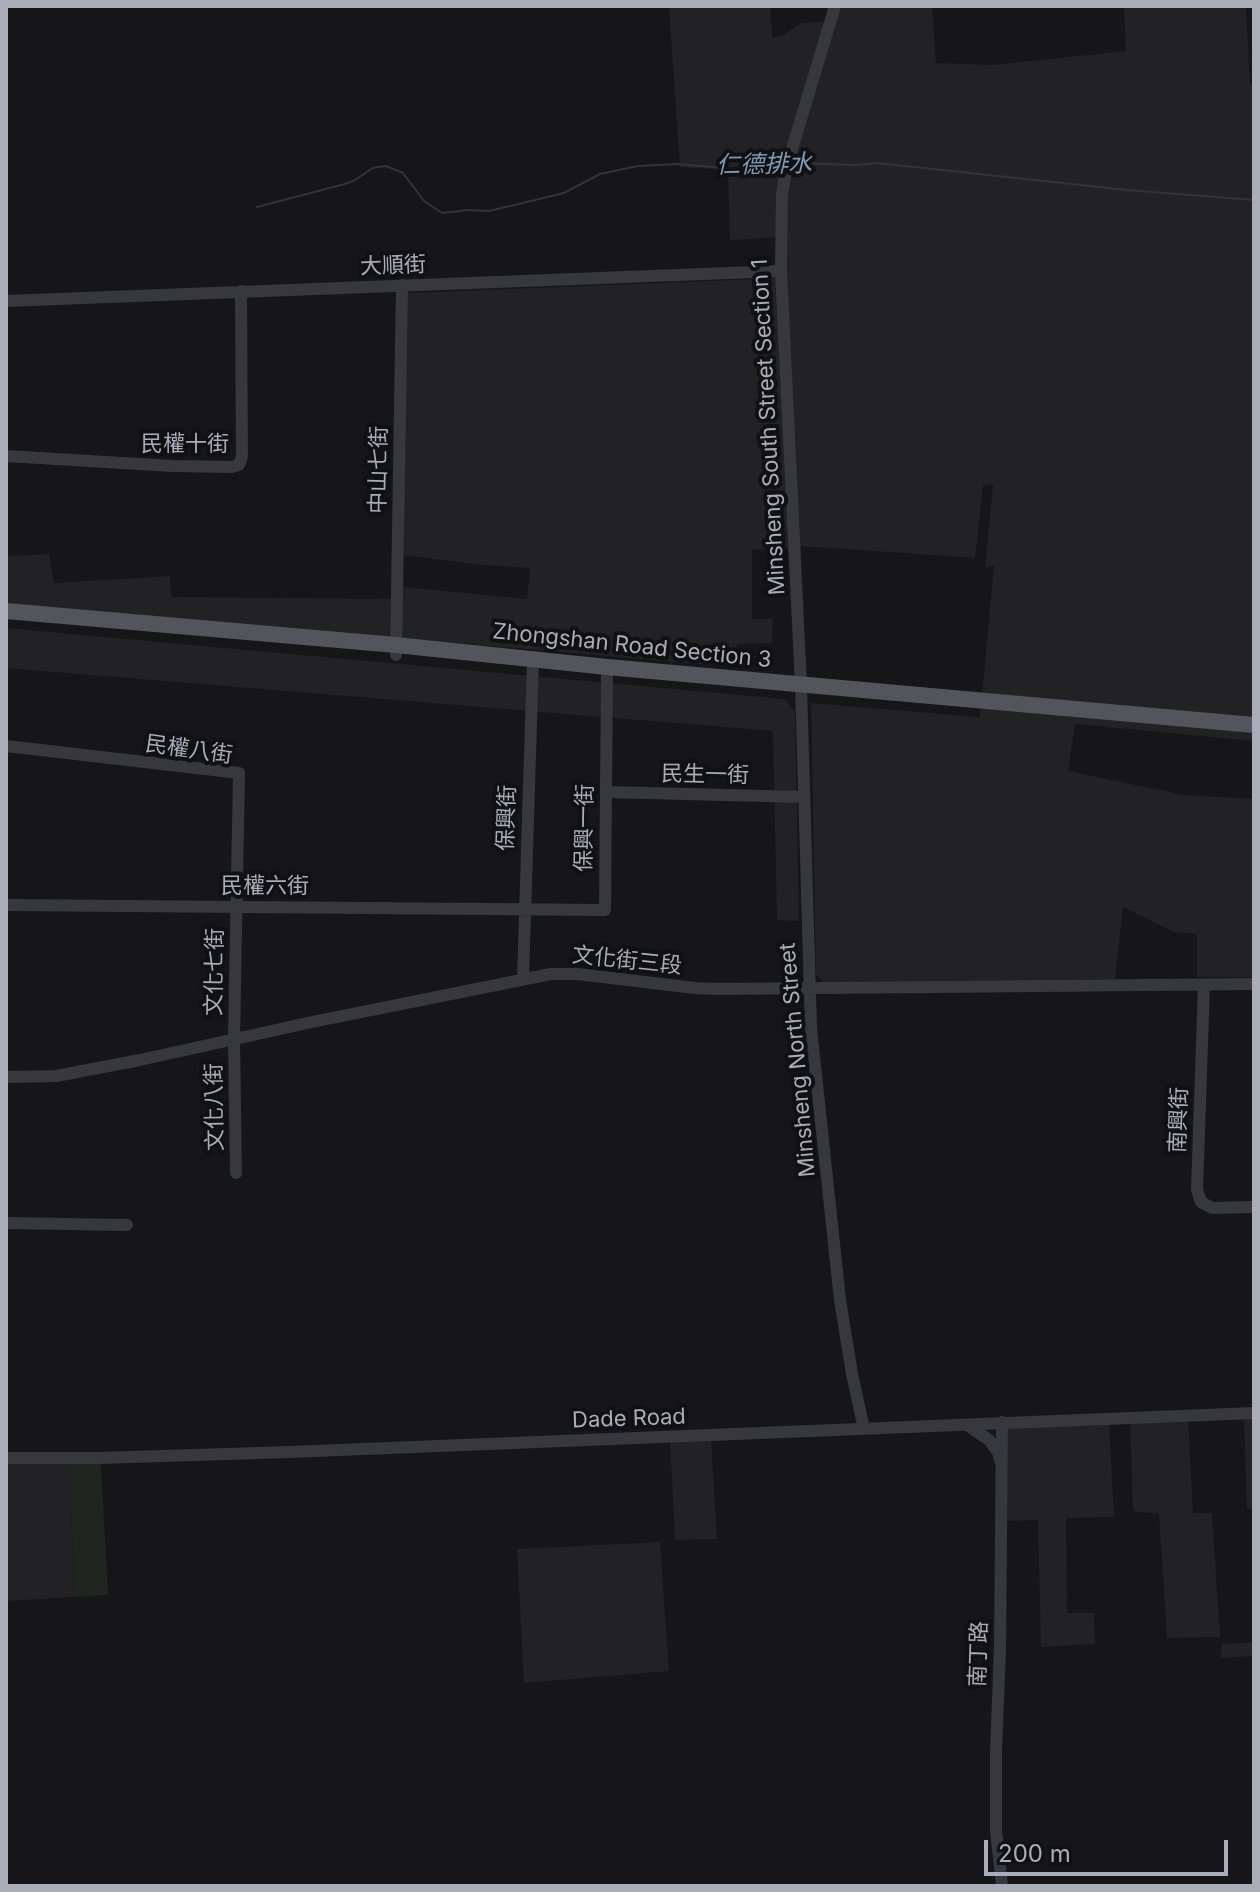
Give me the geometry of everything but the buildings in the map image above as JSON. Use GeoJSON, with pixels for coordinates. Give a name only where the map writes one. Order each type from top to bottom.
{"type":"FeatureCollection","features":[{"type":"Feature","properties":{"kind":"main road","name":"Zhongshan Road Section 3"},"geometry":{"type":"LineString","coordinates":[[6,611],[1254,735]]}},
{"type":"Feature","properties":{"kind":"main road","name":"Zhongshan Road Section 3"},"geometry":{"type":"LineString","coordinates":[[6,622],[396,650]]}},
{"type":"Feature","properties":{"kind":"main road","name":"Zhongshan Road Section 3"},"geometry":{"type":"LineString","coordinates":[[801,690],[1254,725]]}},
{"type":"Feature","properties":{"kind":"street","name":"Minsheng South Street Section 1"},"geometry":{"type":"LineString","coordinates":[[801,690],[781,271],[782,195],[786,169],[835,6]]}},
{"type":"Feature","properties":{"kind":"street","name":"大順街"},"geometry":{"type":"LineString","coordinates":[[6,301],[781,271]]}},
{"type":"Feature","properties":{"kind":"street","name":"中山七街"},"geometry":{"type":"LineString","coordinates":[[396,650],[402,285]]}},
{"type":"Feature","properties":{"kind":"street","name":"民權十街"},"geometry":{"type":"LineString","coordinates":[[6,456],[172,466],[239,465],[242,456],[241,291]]}},
{"type":"Feature","properties":{"kind":"street","name":"保興街"},"geometry":{"type":"LineString","coordinates":[[523,979],[532,664]]}},
{"type":"Feature","properties":{"kind":"street","name":"保興一街"},"geometry":{"type":"LineString","coordinates":[[525,908],[605,910],[607,672]]}},
{"type":"Feature","properties":{"kind":"street","name":"Minsheng North Street"},"geometry":{"type":"LineString","coordinates":[[801,690],[811,1028],[840,1300],[864,1429]]}},
{"type":"Feature","properties":{"kind":"street","name":"民權八街"},"geometry":{"type":"LineString","coordinates":[[6,746],[239,773],[237,906]]}},
{"type":"Feature","properties":{"kind":"street","name":"民生一街"},"geometry":{"type":"LineString","coordinates":[[606,792],[804,797]]}},
{"type":"Feature","properties":{"kind":"street","name":"民權六街"},"geometry":{"type":"LineString","coordinates":[[6,905],[525,908]]}},
{"type":"Feature","properties":{"kind":"street","name":"文化七街"},"geometry":{"type":"LineString","coordinates":[[234,1039],[237,906]]}},
{"type":"Feature","properties":{"kind":"street","name":"文化街三段"},"geometry":{"type":"LineString","coordinates":[[6,1077],[56,1076],[564,973],[695,988],[1254,984]]}},
{"type":"Feature","properties":{"kind":"street","name":"南興街"},"geometry":{"type":"LineString","coordinates":[[1204,985],[1197,1190],[1201,1202],[1212,1208],[1254,1207]]}},
{"type":"Feature","properties":{"kind":"street","name":"文化八街"},"geometry":{"type":"LineString","coordinates":[[234,1039],[236,1173]]}},
{"type":"Feature","properties":{"kind":"street"},"geometry":{"type":"LineString","coordinates":[[6,1223],[127,1225]]}},
{"type":"Feature","properties":{"kind":"street","name":"Dade Road"},"geometry":{"type":"LineString","coordinates":[[6,1458],[290,1452],[1254,1413]]}},
{"type":"Feature","properties":{"kind":"street","name":"南丁路"},"geometry":{"type":"LineString","coordinates":[[1002,1422],[996,1751],[996,1830],[1002,1886]]}},
{"type":"Feature","properties":{"kind":"street"},"geometry":{"type":"LineString","coordinates":[[964,1424],[989,1440],[998,1452],[1003,1468]]}},
{"type":"Feature","properties":{"kind":"shaded area"},"geometry":{"type":"Polygon","coordinates":[[[669,6],[770,6],[772,37],[782,36],[801,23],[823,22],[840,6],[932,6],[936,63],[993,65],[1126,51],[1124,6],[1246,6],[1250,84],[1254,85],[1254,741],[1075,724],[1068,771],[1184,795],[1254,799],[1254,977],[1197,977],[1197,934],[1174,932],[1123,907],[1115,979],[824,982],[816,975],[811,703],[980,717],[994,566],[985,568],[993,484],[983,486],[975,558],[801,546],[752,550],[752,619],[773,619],[772,643],[737,644],[735,667],[6,604],[6,556],[49,554],[54,583],[170,576],[171,597],[393,599],[393,586],[527,599],[530,568],[403,555],[407,293],[785,278],[787,237],[730,240],[728,170],[680,167],[669,6]]]}},
{"type":"Feature","properties":{"kind":"shaded area"},"geometry":{"type":"Polygon","coordinates":[[[6,628],[784,699],[795,712],[799,921],[777,920],[773,731],[6,668],[6,628]]]}},
{"type":"Feature","properties":{"kind":"shaded area"},"geometry":{"type":"Polygon","coordinates":[[[1244,1414],[1254,1414],[1254,1509],[1247,1509],[1244,1414]]]}},
{"type":"Feature","properties":{"kind":"shaded area"},"geometry":{"type":"Polygon","coordinates":[[[1188,1416],[1193,1513],[1212,1513],[1220,1637],[1167,1638],[1159,1514],[1133,1511],[1130,1417],[1188,1416]]]}},
{"type":"Feature","properties":{"kind":"shaded area"},"geometry":{"type":"Polygon","coordinates":[[[1109,1420],[1114,1517],[1066,1518],[1067,1613],[1094,1613],[1095,1644],[1041,1647],[1038,1520],[1007,1521],[1007,1426],[1109,1420]]]}},
{"type":"Feature","properties":{"kind":"shaded area"},"geometry":{"type":"Polygon","coordinates":[[[711,1438],[717,1539],[675,1540],[670,1439],[711,1438]]]}},
{"type":"Feature","properties":{"kind":"shaded area"},"geometry":{"type":"Polygon","coordinates":[[[6,1460],[69,1462],[75,1597],[6,1601],[6,1460]]]}},
{"type":"Feature","properties":{"kind":"shaded area"},"geometry":{"type":"Polygon","coordinates":[[[69,1462],[101,1464],[108,1595],[75,1597],[69,1462]]]}},
{"type":"Feature","properties":{"kind":"shaded area"},"geometry":{"type":"Polygon","coordinates":[[[660,1542],[669,1671],[524,1683],[517,1549],[660,1542]]]}},
{"type":"Feature","properties":{"kind":"shaded area"},"geometry":{"type":"Polygon","coordinates":[[[1254,1642],[1254,1656],[1220,1658],[1222,1644],[1254,1642]]]}},
{"type":"Feature","properties":{"kind":"waterway","name":"仁德排水"},"geometry":{"type":"LineString","coordinates":[[795,163],[877,163],[1127,190],[1254,200]]}},
{"type":"Feature","properties":{"kind":"waterway","name":"仁德排水"},"geometry":{"type":"LineString","coordinates":[[257,207],[345,184],[373,168],[386,166],[403,173],[424,201],[442,213],[489,211],[564,193],[600,174],[638,166],[677,164],[749,170],[781,164]]}}]}
